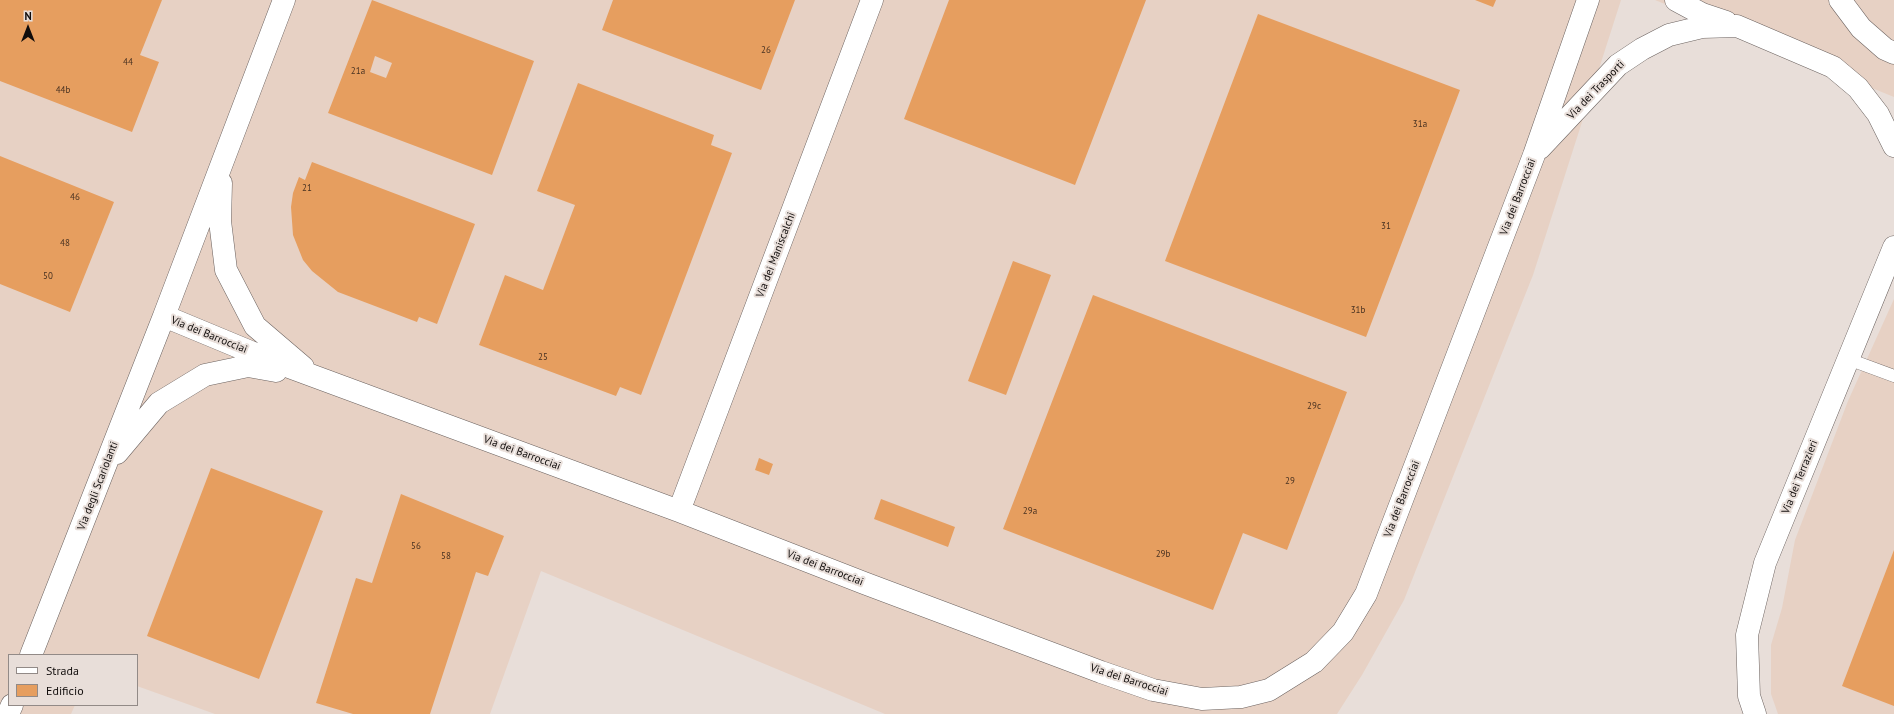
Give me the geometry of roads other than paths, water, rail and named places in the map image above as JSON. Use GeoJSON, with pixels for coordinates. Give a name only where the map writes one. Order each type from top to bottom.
{"type":"FeatureCollection","features":[{"type":"Feature","properties":{"kind":"street","name":"Via dei Barrocciai"},"geometry":{"type":"LineString","coordinates":[[284,0],[164,316],[315,377],[679,511],[879,589],[1153,690],[1202,699],[1241,697],[1269,690],[1314,662],[1343,632],[1366,594],[1534,155],[1588,0]]}},
{"type":"Feature","properties":{"kind":"street","name":"Via dei Maniscalchi"},"geometry":{"type":"LineString","coordinates":[[679,511],[872,0]]}},
{"type":"Feature","properties":{"kind":"street","name":"Via dei Trasporti"},"geometry":{"type":"LineString","coordinates":[[1676,0],[1702,14],[1737,26],[1833,67],[1858,88],[1878,114],[1894,146]]}},
{"type":"Feature","properties":{"kind":"street"},"geometry":{"type":"LineString","coordinates":[[1840,0],[1861,28],[1885,49],[1894,53]]}},
{"type":"Feature","properties":{"kind":"street","name":"Via dei Trasporti"},"geometry":{"type":"LineString","coordinates":[[1534,155],[1618,64],[1669,35],[1702,27],[1737,26]]}},
{"type":"Feature","properties":{"kind":"street","name":"Via dei Barrocciai"},"geometry":{"type":"LineString","coordinates":[[221,166],[220,221],[226,270],[255,326],[315,377]]}},
{"type":"Feature","properties":{"kind":"street","name":"Via dei Terrazieri"},"geometry":{"type":"LineString","coordinates":[[1754,714],[1749,696],[1747,635],[1765,563],[1894,247]]}},
{"type":"Feature","properties":{"kind":"street","name":"Via degli Scariolanti"},"geometry":{"type":"LineString","coordinates":[[31,654],[164,316]]}},
{"type":"Feature","properties":{"kind":"street","name":"Via dei Barrocciai"},"geometry":{"type":"LineString","coordinates":[[105,468],[159,403],[205,375],[248,366],[315,377]]}},
{"type":"Feature","properties":{"kind":"lane"},"geometry":{"type":"LineString","coordinates":[[1848,359],[1894,376]]}}]}
